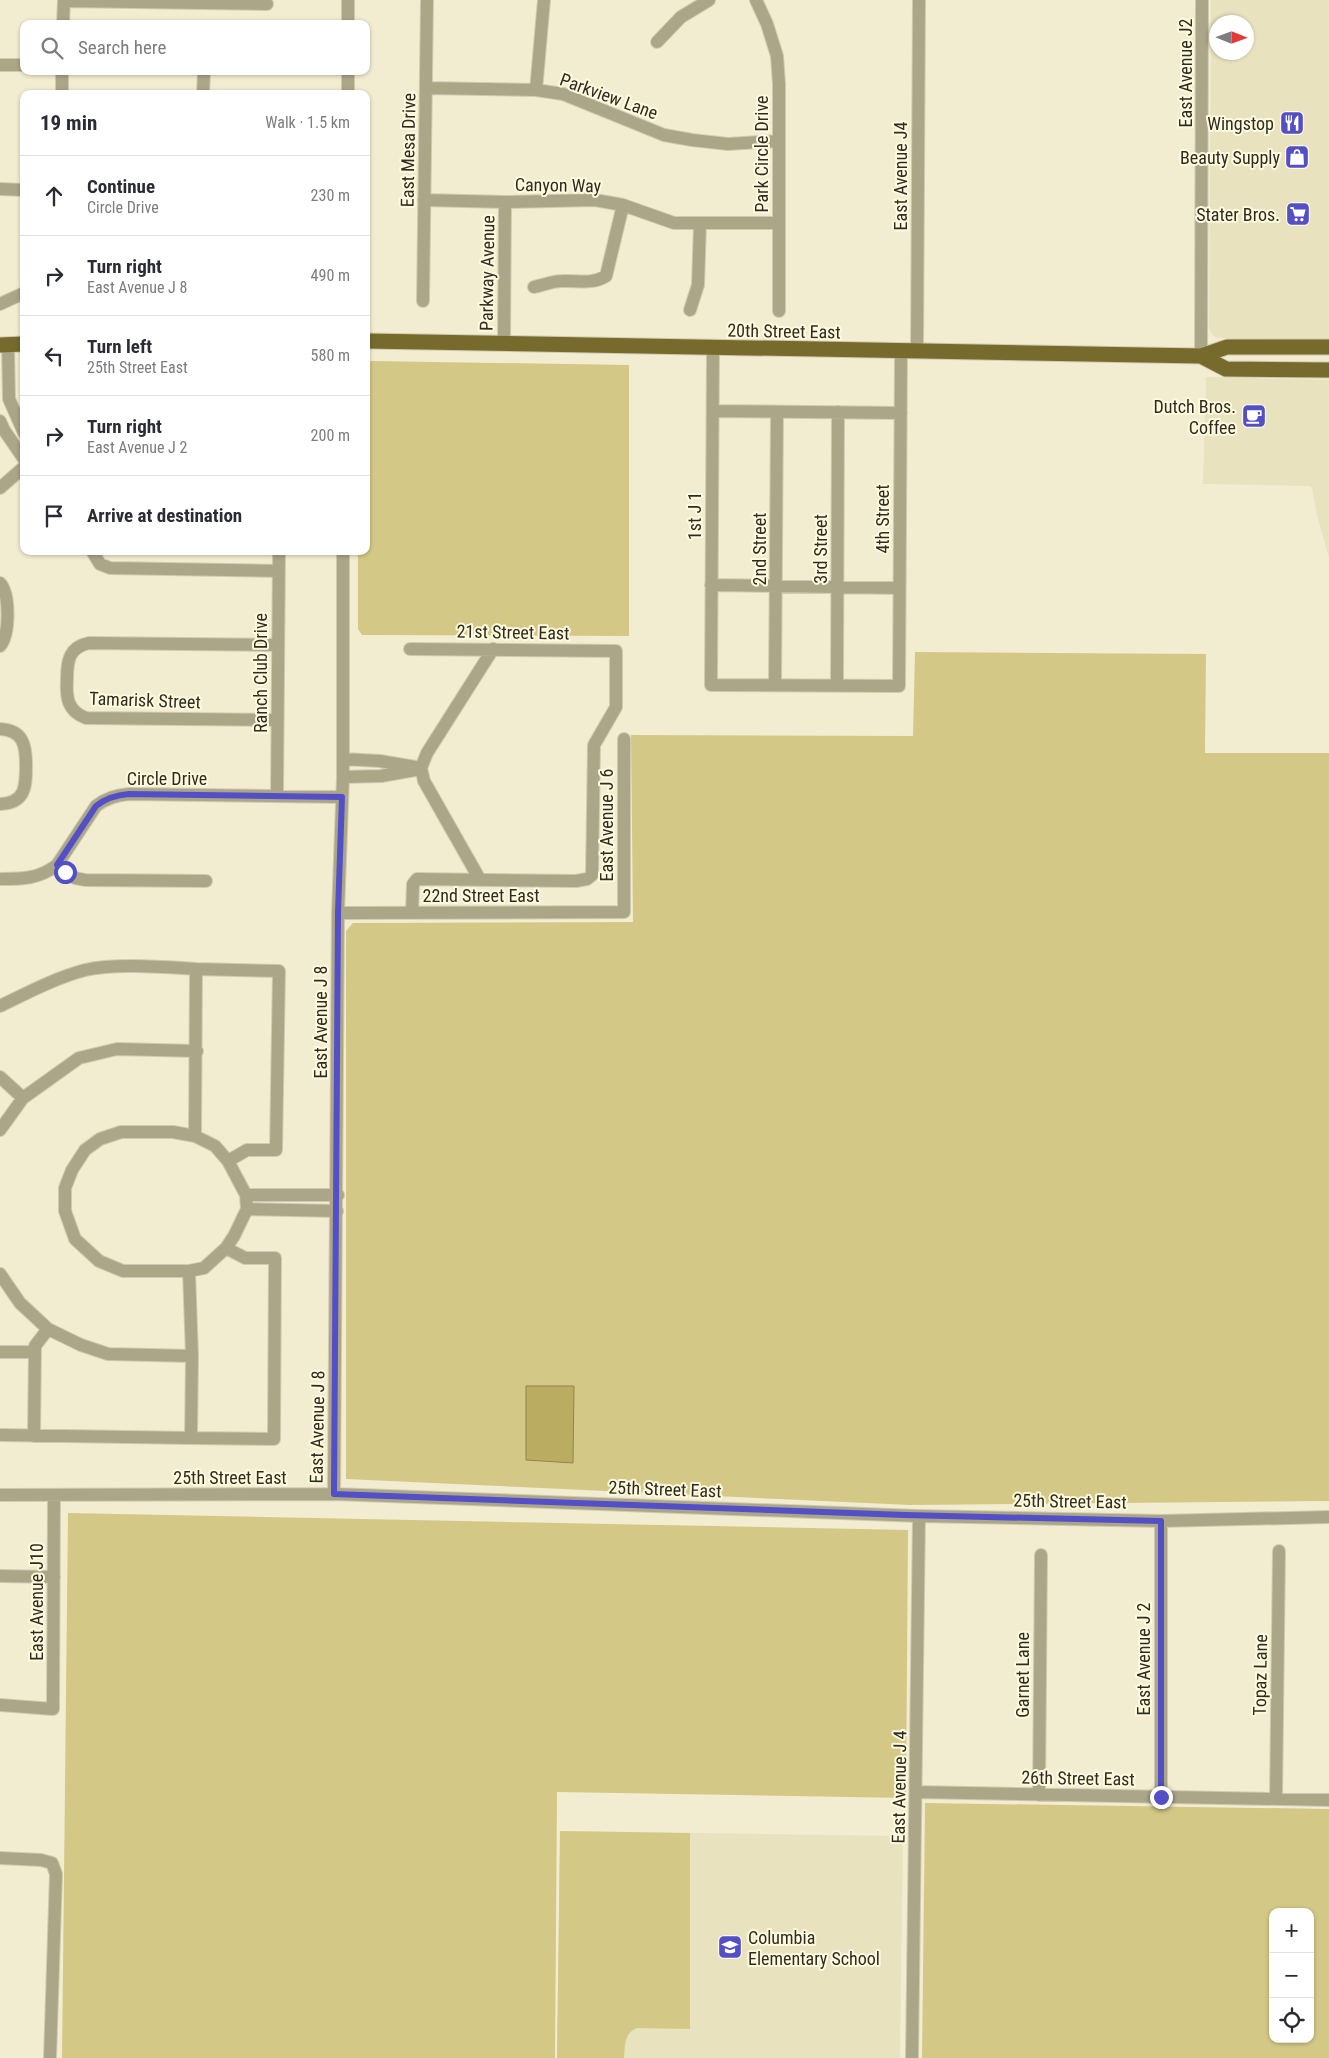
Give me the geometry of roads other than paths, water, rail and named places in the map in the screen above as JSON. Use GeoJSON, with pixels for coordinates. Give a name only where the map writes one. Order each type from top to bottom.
{"type":"FeatureCollection","features":[{"type":"Feature","properties":{"kind":"main road","name":"20th Street East"},"geometry":{"type":"LineString","coordinates":[[370,341],[1201,356],[1227,347],[1323,347]]}},
{"type":"Feature","properties":{"kind":"main road"},"geometry":{"type":"LineString","coordinates":[[4,344],[20,344]]}},
{"type":"Feature","properties":{"kind":"main road"},"geometry":{"type":"LineString","coordinates":[[1249,369],[1261,361],[1306,360],[1323,347]]}},
{"type":"Feature","properties":{"kind":"main road","name":"20th Street East"},"geometry":{"type":"LineString","coordinates":[[1201,356],[1226,369],[1329,370]]}},
{"type":"Feature","properties":{"kind":"street"},"geometry":{"type":"LineString","coordinates":[[63,20],[64,0],[267,4]]}},
{"type":"Feature","properties":{"kind":"street"},"geometry":{"type":"LineString","coordinates":[[348,0],[348,20]]}},
{"type":"Feature","properties":{"kind":"street","name":"East Mesa Drive"},"geometry":{"type":"LineString","coordinates":[[423,301],[427,0]]}},
{"type":"Feature","properties":{"kind":"street"},"geometry":{"type":"LineString","coordinates":[[536,90],[544,0]]}},
{"type":"Feature","properties":{"kind":"street"},"geometry":{"type":"LineString","coordinates":[[657,42],[681,17],[709,0]]}},
{"type":"Feature","properties":{"kind":"street","name":"Park Circle Drive"},"geometry":{"type":"LineString","coordinates":[[756,0],[767,24],[777,56],[779,84],[779,311]]}},
{"type":"Feature","properties":{"kind":"street","name":"East Avenue J4"},"geometry":{"type":"LineString","coordinates":[[917,352],[919,0]]}},
{"type":"Feature","properties":{"kind":"street","name":"East Avenue J2"},"geometry":{"type":"LineString","coordinates":[[1201,356],[1202,0]]}},
{"type":"Feature","properties":{"kind":"street"},"geometry":{"type":"LineString","coordinates":[[0,65],[20,65]]}},
{"type":"Feature","properties":{"kind":"street"},"geometry":{"type":"LineString","coordinates":[[62,75],[62,90]]}},
{"type":"Feature","properties":{"kind":"street"},"geometry":{"type":"LineString","coordinates":[[203,90],[204,75]]}},
{"type":"Feature","properties":{"kind":"street"},"geometry":{"type":"LineString","coordinates":[[348,75],[348,90]]}},
{"type":"Feature","properties":{"kind":"street","name":"Parkview Lane"},"geometry":{"type":"LineString","coordinates":[[426,88],[536,90],[563,94],[664,135],[728,144],[778,141]]}},
{"type":"Feature","properties":{"kind":"street"},"geometry":{"type":"LineString","coordinates":[[0,190],[20,190]]}},
{"type":"Feature","properties":{"kind":"street","name":"Canyon Way"},"geometry":{"type":"LineString","coordinates":[[424,200],[505,202],[595,200],[623,205],[674,223],[778,224]]}},
{"type":"Feature","properties":{"kind":"street","name":"Parkway Avenue"},"geometry":{"type":"LineString","coordinates":[[504,344],[505,202]]}},
{"type":"Feature","properties":{"kind":"street"},"geometry":{"type":"LineString","coordinates":[[534,287],[562,281],[589,282],[606,276],[623,205]]}},
{"type":"Feature","properties":{"kind":"street"},"geometry":{"type":"LineString","coordinates":[[690,310],[698,285],[700,224]]}},
{"type":"Feature","properties":{"kind":"street"},"geometry":{"type":"LineString","coordinates":[[0,304],[20,295]]}},
{"type":"Feature","properties":{"kind":"street"},"geometry":{"type":"LineString","coordinates":[[4,344],[9,400],[20,425]]}},
{"type":"Feature","properties":{"kind":"street","name":"1st J 1"},"geometry":{"type":"LineString","coordinates":[[713,348],[711,685],[775,685]]}},
{"type":"Feature","properties":{"kind":"street","name":"4th Street"},"geometry":{"type":"LineString","coordinates":[[836,686],[899,686],[901,352]]}},
{"type":"Feature","properties":{"kind":"street"},"geometry":{"type":"LineString","coordinates":[[0,416],[13,411]]}},
{"type":"Feature","properties":{"kind":"street"},"geometry":{"type":"LineString","coordinates":[[713,412],[900,413]]}},
{"type":"Feature","properties":{"kind":"street","name":"2nd Street"},"geometry":{"type":"LineString","coordinates":[[775,685],[777,412]]}},
{"type":"Feature","properties":{"kind":"street","name":"3rd Street"},"geometry":{"type":"LineString","coordinates":[[836,686],[838,412]]}},
{"type":"Feature","properties":{"kind":"street"},"geometry":{"type":"LineString","coordinates":[[0,421],[20,453]]}},
{"type":"Feature","properties":{"kind":"street"},"geometry":{"type":"LineString","coordinates":[[0,488],[20,470]]}},
{"type":"Feature","properties":{"kind":"street"},"geometry":{"type":"LineString","coordinates":[[94,555],[100,564],[110,568],[279,571]]}},
{"type":"Feature","properties":{"kind":"street","name":"Ranch Club Drive"},"geometry":{"type":"LineString","coordinates":[[277,796],[279,555]]}},
{"type":"Feature","properties":{"kind":"street","name":"East Avenue J 8"},"geometry":{"type":"LineString","coordinates":[[334,1494],[338,1195],[338,913],[343,777],[343,555]]}},
{"type":"Feature","properties":{"kind":"street"},"geometry":{"type":"LineString","coordinates":[[0,583],[6,594],[6,636],[0,646]]}},
{"type":"Feature","properties":{"kind":"street"},"geometry":{"type":"LineString","coordinates":[[712,586],[900,588]]}},
{"type":"Feature","properties":{"kind":"street","name":"Tamarisk Street"},"geometry":{"type":"LineString","coordinates":[[278,645],[89,643],[75,649],[67,665],[66,694],[69,704],[75,712],[86,718],[278,720]]}},
{"type":"Feature","properties":{"kind":"street","name":"21st Street East"},"geometry":{"type":"LineString","coordinates":[[410,649],[616,652],[616,707],[594,745],[592,875],[587,879],[576,880],[479,878]]}},
{"type":"Feature","properties":{"kind":"street"},"geometry":{"type":"LineString","coordinates":[[412,913],[413,884],[417,878],[479,878],[424,781],[421,768],[427,753],[493,649]]}},
{"type":"Feature","properties":{"kind":"street"},"geometry":{"type":"LineString","coordinates":[[775,685],[836,686]]}},
{"type":"Feature","properties":{"kind":"street"},"geometry":{"type":"LineString","coordinates":[[0,729],[12,731],[23,740],[26,750],[26,782],[24,792],[17,800],[7,804],[0,804]]}},
{"type":"Feature","properties":{"kind":"street","name":"East Avenue J 6"},"geometry":{"type":"LineString","coordinates":[[624,739],[624,912]]}},
{"type":"Feature","properties":{"kind":"street"},"geometry":{"type":"LineString","coordinates":[[343,759],[380,761],[421,768]]}},
{"type":"Feature","properties":{"kind":"street"},"geometry":{"type":"LineString","coordinates":[[343,777],[381,776],[421,768]]}},
{"type":"Feature","properties":{"kind":"street","name":"Circle Drive"},"geometry":{"type":"LineString","coordinates":[[0,879],[34,878],[46,873],[57,865],[96,806],[116,795],[342,797]]}},
{"type":"Feature","properties":{"kind":"street"},"geometry":{"type":"LineString","coordinates":[[57,865],[75,878],[85,880],[206,881]]}},
{"type":"Feature","properties":{"kind":"street","name":"22nd Street East"},"geometry":{"type":"LineString","coordinates":[[338,913],[624,912]]}},
{"type":"Feature","properties":{"kind":"street"},"geometry":{"type":"LineString","coordinates":[[0,1006],[51,982],[86,970],[134,966],[279,971],[276,1150],[247,1150],[228,1161]]}},
{"type":"Feature","properties":{"kind":"street"},"geometry":{"type":"LineString","coordinates":[[195,1136],[196,969]]}},
{"type":"Feature","properties":{"kind":"street"},"geometry":{"type":"LineString","coordinates":[[0,1130],[22,1098],[79,1058],[117,1049],[197,1051]]}},
{"type":"Feature","properties":{"kind":"street"},"geometry":{"type":"LineString","coordinates":[[0,1077],[22,1098]]}},
{"type":"Feature","properties":{"kind":"street"},"geometry":{"type":"LineString","coordinates":[[121,1132],[173,1132],[195,1136],[215,1146],[228,1161],[246,1195],[247,1209],[226,1248],[204,1268],[189,1272],[123,1271],[99,1262],[75,1239],[64,1211],[65,1188],[72,1170],[85,1150],[100,1139],[121,1132]]}},
{"type":"Feature","properties":{"kind":"street"},"geometry":{"type":"LineString","coordinates":[[246,1195],[338,1195]]}},
{"type":"Feature","properties":{"kind":"street"},"geometry":{"type":"LineString","coordinates":[[247,1209],[337,1211]]}},
{"type":"Feature","properties":{"kind":"street"},"geometry":{"type":"LineString","coordinates":[[0,1435],[274,1439],[275,1258],[245,1258],[226,1248]]}},
{"type":"Feature","properties":{"kind":"street"},"geometry":{"type":"LineString","coordinates":[[189,1272],[192,1356],[191,1438]]}},
{"type":"Feature","properties":{"kind":"street"},"geometry":{"type":"LineString","coordinates":[[0,1274],[20,1303],[48,1329],[81,1345],[108,1354],[192,1356]]}},
{"type":"Feature","properties":{"kind":"street"},"geometry":{"type":"LineString","coordinates":[[34,1436],[34,1346],[48,1329]]}},
{"type":"Feature","properties":{"kind":"street"},"geometry":{"type":"LineString","coordinates":[[0,1352],[34,1352]]}},
{"type":"Feature","properties":{"kind":"street","name":"25th Street East"},"geometry":{"type":"LineString","coordinates":[[0,1495],[334,1494],[919,1516],[1161,1521],[1329,1517]]}},
{"type":"Feature","properties":{"kind":"street","name":"East Avenue J10"},"geometry":{"type":"LineString","coordinates":[[0,1705],[53,1709],[54,1495]]}},
{"type":"Feature","properties":{"kind":"street","name":"East Avenue J 4"},"geometry":{"type":"LineString","coordinates":[[912,2058],[919,1516]]}},
{"type":"Feature","properties":{"kind":"street","name":"East Avenue J 2"},"geometry":{"type":"LineString","coordinates":[[1161,1521],[1161,1797]]}},
{"type":"Feature","properties":{"kind":"street","name":"Topaz Lane"},"geometry":{"type":"LineString","coordinates":[[1276,1799],[1279,1551]]}},
{"type":"Feature","properties":{"kind":"street","name":"Garnet Lane"},"geometry":{"type":"LineString","coordinates":[[1039,1795],[1040,1555]]}},
{"type":"Feature","properties":{"kind":"street"},"geometry":{"type":"LineString","coordinates":[[0,1576],[54,1577]]}},
{"type":"Feature","properties":{"kind":"street","name":"26th Street East"},"geometry":{"type":"LineString","coordinates":[[916,1792],[1329,1800]]}},
{"type":"Feature","properties":{"kind":"street"},"geometry":{"type":"LineString","coordinates":[[0,1858],[41,1860],[52,1863],[56,1874],[50,2058]]}},
{"type":"Feature","properties":{"kind":"place","name":"Wingstop"},"geometry":{"type":"Point","coordinates":[1292,123]}},
{"type":"Feature","properties":{"kind":"place","name":"Beauty Supply"},"geometry":{"type":"Point","coordinates":[1297,157]}},
{"type":"Feature","properties":{"kind":"place","name":"Stater Bros."},"geometry":{"type":"Point","coordinates":[1298,214]}},
{"type":"Feature","properties":{"kind":"place","name":"Dutch Bros. Coffee"},"geometry":{"type":"Point","coordinates":[1254,416]}},
{"type":"Feature","properties":{"kind":"place","name":"Columbia Elementary School"},"geometry":{"type":"Point","coordinates":[730,1947]}}]}
